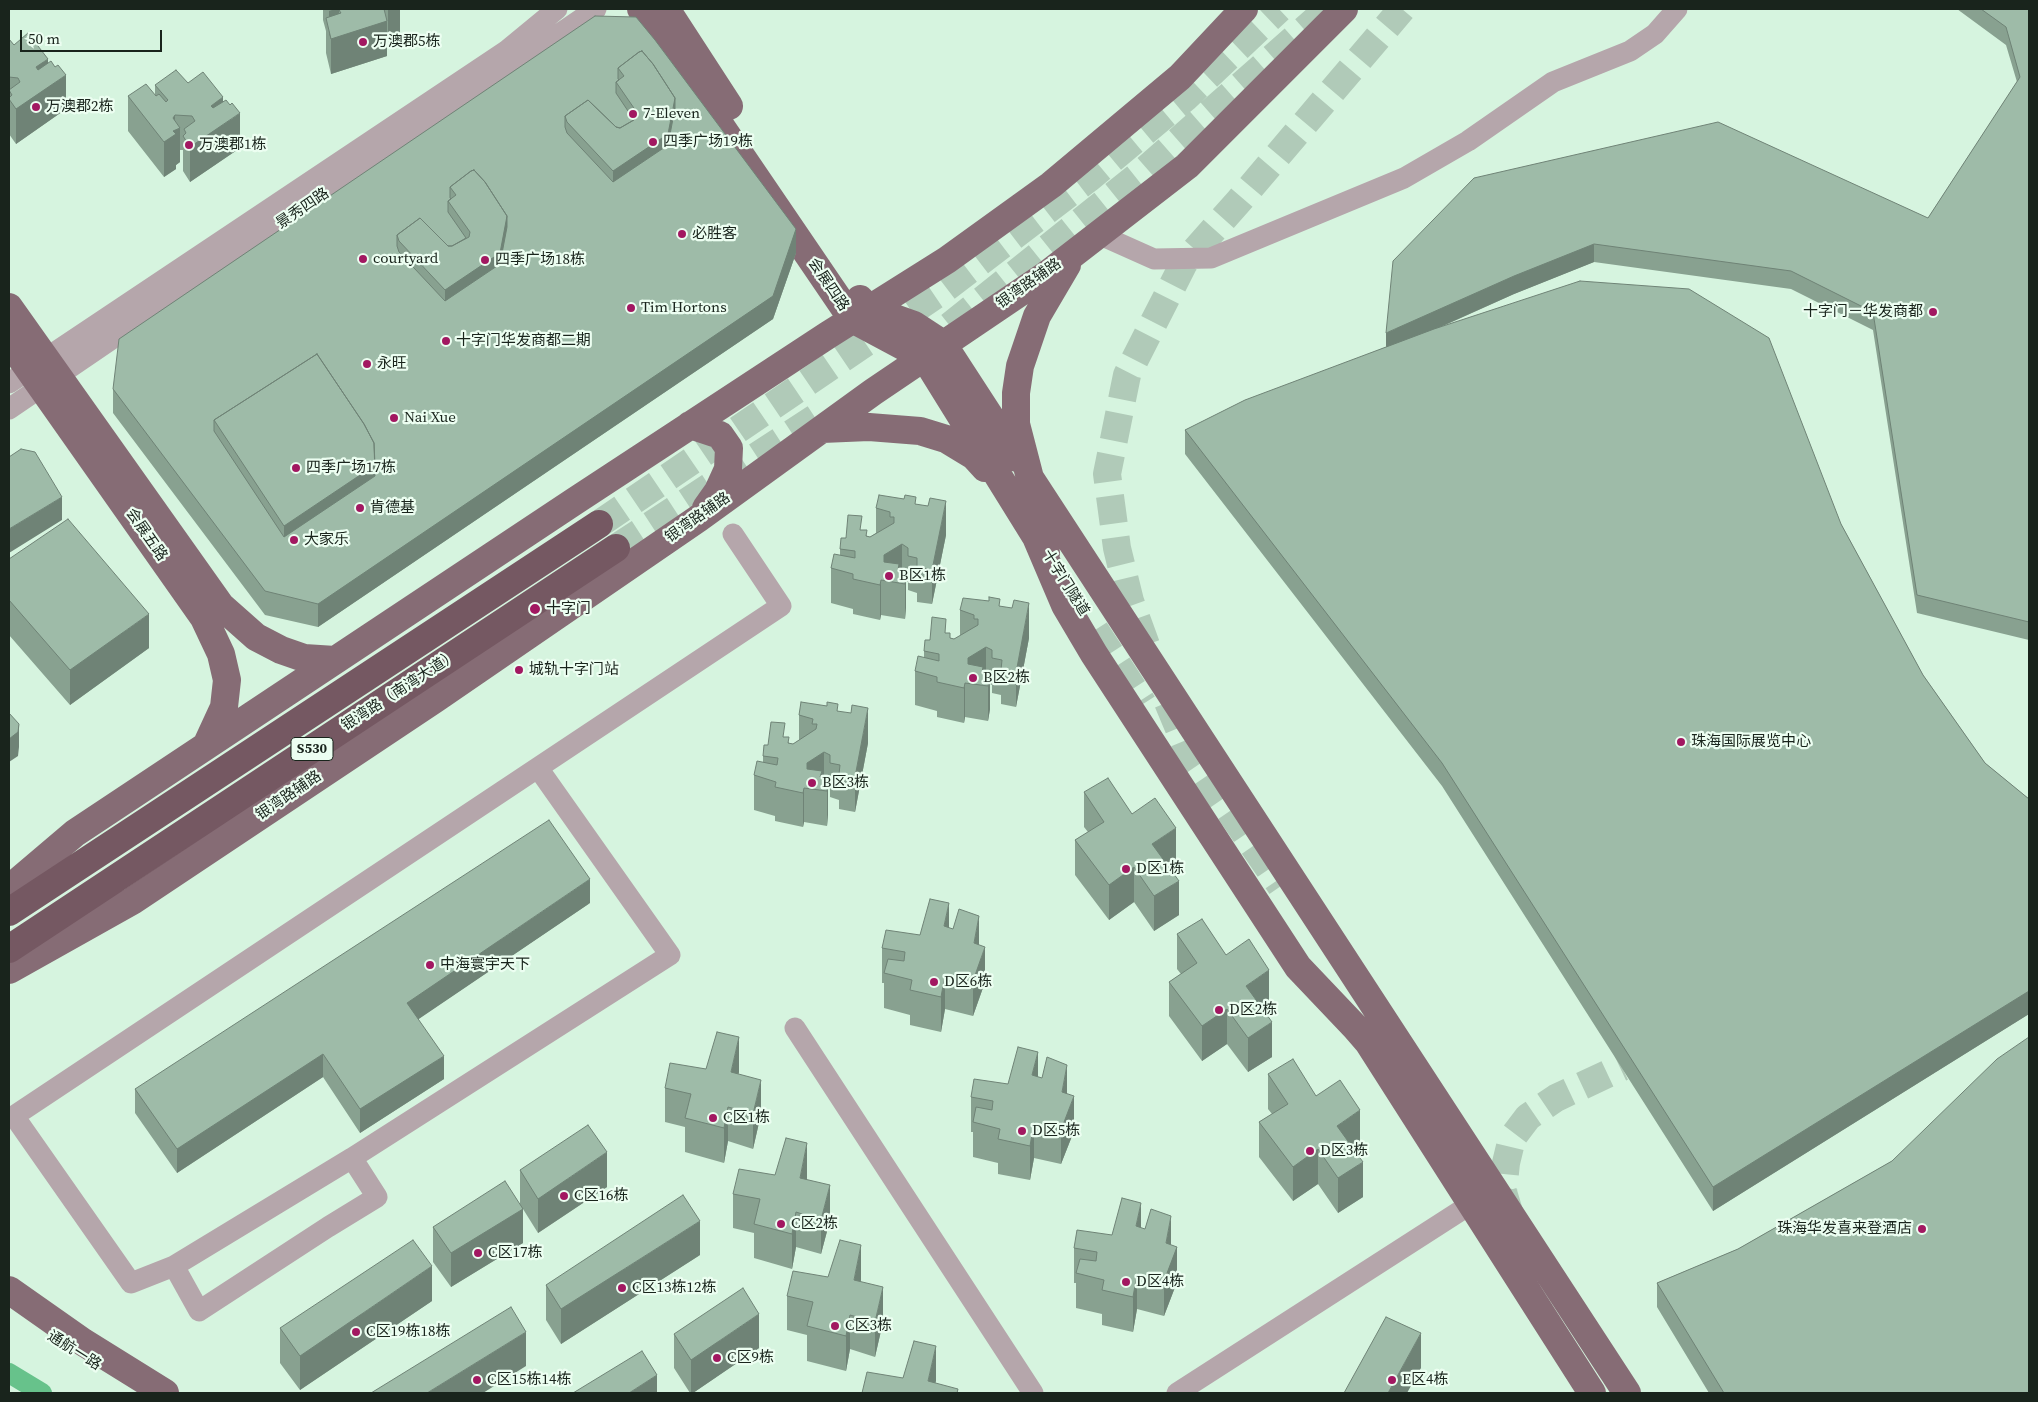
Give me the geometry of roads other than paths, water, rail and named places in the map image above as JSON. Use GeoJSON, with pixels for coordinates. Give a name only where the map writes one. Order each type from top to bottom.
{"type":"FeatureCollection","features":[{"type":"Feature","properties":{"kind":"highway","name":"银湾路（南湾大道）"},"geometry":{"type":"LineString","coordinates":[[9,912],[600,524]]}},
{"type":"Feature","properties":{"kind":"highway","name":"银湾路（南湾大道）"},"geometry":{"type":"LineString","coordinates":[[9,949],[616,548]]}},
{"type":"Feature","properties":{"kind":"main road","name":"会展四路"},"geometry":{"type":"LineString","coordinates":[[641,9],[860,314]]}},
{"type":"Feature","properties":{"kind":"main road","name":"会展四路"},"geometry":{"type":"LineString","coordinates":[[666,9],[836,272],[860,314]]}},
{"type":"Feature","properties":{"kind":"main road"},"geometry":{"type":"LineString","coordinates":[[9,889],[75,833],[690,425],[860,314],[947,260],[1051,186],[1180,77],[1244,9]]}},
{"type":"Feature","properties":{"kind":"main road","name":"银湾路辅路"},"geometry":{"type":"LineString","coordinates":[[9,970],[132,901],[435,698],[699,518],[822,429],[1046,275],[1187,166],[1344,9]]}},
{"type":"Feature","properties":{"kind":"main road"},"geometry":{"type":"LineString","coordinates":[[1030,478],[1016,424],[1016,393],[1020,366],[1037,316],[1076,251]]}},
{"type":"Feature","properties":{"kind":"main road","name":"会展五路"},"geometry":{"type":"LineString","coordinates":[[9,307],[37,375],[204,618],[214,640],[227,680],[224,707],[206,746]]}},
{"type":"Feature","properties":{"kind":"main road"},"geometry":{"type":"LineString","coordinates":[[860,314],[914,324],[1030,478],[1627,1393]]}},
{"type":"Feature","properties":{"kind":"main road","name":"会展五路"},"geometry":{"type":"LineString","coordinates":[[9,341],[221,606],[256,637],[281,650],[304,658],[335,660]]}},
{"type":"Feature","properties":{"kind":"main road"},"geometry":{"type":"LineString","coordinates":[[934,351],[1002,485],[1036,537],[1064,605],[1078,630],[1298,967],[1368,1042],[1592,1393]]}},
{"type":"Feature","properties":{"kind":"main road"},"geometry":{"type":"LineString","coordinates":[[690,425],[720,435],[729,448],[728,469],[718,492],[699,518]]}},
{"type":"Feature","properties":{"kind":"main road"},"geometry":{"type":"LineString","coordinates":[[822,429],[869,427],[920,431],[946,440],[974,456],[1002,485]]}},
{"type":"Feature","properties":{"kind":"main road","name":"十字门隧道"},"geometry":{"type":"LineString","coordinates":[[1036,537],[1095,630]]}},
{"type":"Feature","properties":{"kind":"main road"},"geometry":{"type":"LineString","coordinates":[[9,1290],[83,1342],[165,1393]]}},
{"type":"Feature","properties":{"kind":"main road","name":"通航一路"},"geometry":{"type":"LineString","coordinates":[[9,1307],[29,1322],[140,1393]]}},
{"type":"Feature","properties":{"kind":"street","name":"景秀四路"},"geometry":{"type":"LineString","coordinates":[[9,409],[37,375],[506,51],[557,9]]}},
{"type":"Feature","properties":{"kind":"street","name":"景秀四路"},"geometry":{"type":"LineString","coordinates":[[37,375],[596,9]]}},
{"type":"Feature","properties":{"kind":"street"},"geometry":{"type":"LineString","coordinates":[[1098,234],[1154,259],[1211,258],[1404,178],[1468,141],[1553,82],[1593,64],[1630,51],[1654,34],[1677,9]]}},
{"type":"Feature","properties":{"kind":"street"},"geometry":{"type":"LineString","coordinates":[[538,768],[670,955],[352,1158],[174,1266],[132,1283],[14,1116],[781,606],[733,534]]}},
{"type":"Feature","properties":{"kind":"street"},"geometry":{"type":"LineString","coordinates":[[795,1028],[1033,1393]]}},
{"type":"Feature","properties":{"kind":"street"},"geometry":{"type":"LineString","coordinates":[[174,1266],[199,1311],[377,1197],[352,1158]]}},
{"type":"Feature","properties":{"kind":"street"},"geometry":{"type":"LineString","coordinates":[[1177,1393],[1471,1204]]}},
{"type":"Feature","properties":{"kind":"waterway"},"geometry":{"type":"LineString","coordinates":[[9,1373],[42,1393]]}},
{"type":"Feature","properties":{"kind":"tunnel"},"geometry":{"type":"LineString","coordinates":[[599,524],[943,290],[1088,179],[1185,98],[1279,9]]}},
{"type":"Feature","properties":{"kind":"tunnel"},"geometry":{"type":"LineString","coordinates":[[1146,645],[1130,601],[1117,548],[1107,474],[1127,375],[1184,263],[1402,9]]}},
{"type":"Feature","properties":{"kind":"tunnel"},"geometry":{"type":"LineString","coordinates":[[950,326],[1144,171],[1327,10]]}},
{"type":"Feature","properties":{"kind":"tunnel"},"geometry":{"type":"LineString","coordinates":[[616,548],[826,411]]}},
{"type":"Feature","properties":{"kind":"tunnel"},"geometry":{"type":"LineString","coordinates":[[1095,630],[1143,704]]}},
{"type":"Feature","properties":{"kind":"tunnel"},"geometry":{"type":"LineString","coordinates":[[1168,702],[1188,750],[1281,886]]}},
{"type":"Feature","properties":{"kind":"tunnel"},"geometry":{"type":"LineString","coordinates":[[1510,1215],[1503,1192],[1506,1163],[1512,1138],[1528,1117],[1556,1098],[1622,1067]]}},
{"type":"Feature","properties":{"kind":"place","name":"万澳郡5栋"},"geometry":{"type":"Point","coordinates":[363,42]}},
{"type":"Feature","properties":{"kind":"place","name":"万澳郡2栋"},"geometry":{"type":"Point","coordinates":[36,107]}},
{"type":"Feature","properties":{"kind":"place","name":"7-Eleven"},"geometry":{"type":"Point","coordinates":[633,114]}},
{"type":"Feature","properties":{"kind":"place","name":"四季广场19栋"},"geometry":{"type":"Point","coordinates":[653,142]}},
{"type":"Feature","properties":{"kind":"place","name":"万澳郡1栋"},"geometry":{"type":"Point","coordinates":[189,145]}},
{"type":"Feature","properties":{"kind":"place","name":"必胜客"},"geometry":{"type":"Point","coordinates":[682,234]}},
{"type":"Feature","properties":{"kind":"place","name":"courtyard"},"geometry":{"type":"Point","coordinates":[363,259]}},
{"type":"Feature","properties":{"kind":"place","name":"四季广场18栋"},"geometry":{"type":"Point","coordinates":[485,260]}},
{"type":"Feature","properties":{"kind":"place","name":"Tim Hortons"},"geometry":{"type":"Point","coordinates":[631,308]}},
{"type":"Feature","properties":{"kind":"place","name":"十字门－华发商都"},"geometry":{"type":"Point","coordinates":[1933,312]}},
{"type":"Feature","properties":{"kind":"place","name":"十字门华发商都二期"},"geometry":{"type":"Point","coordinates":[446,341]}},
{"type":"Feature","properties":{"kind":"place","name":"永旺"},"geometry":{"type":"Point","coordinates":[367,364]}},
{"type":"Feature","properties":{"kind":"place","name":"Nai Xue"},"geometry":{"type":"Point","coordinates":[394,418]}},
{"type":"Feature","properties":{"kind":"place","name":"四季广场17栋"},"geometry":{"type":"Point","coordinates":[296,468]}},
{"type":"Feature","properties":{"kind":"place","name":"肯德基"},"geometry":{"type":"Point","coordinates":[360,508]}},
{"type":"Feature","properties":{"kind":"place","name":"大家乐"},"geometry":{"type":"Point","coordinates":[294,540]}},
{"type":"Feature","properties":{"kind":"place","name":"B区1栋"},"geometry":{"type":"Point","coordinates":[889,576]}},
{"type":"Feature","properties":{"kind":"place","name":"十字门"},"geometry":{"type":"Point","coordinates":[535,609]}},
{"type":"Feature","properties":{"kind":"place","name":"城轨十字门站"},"geometry":{"type":"Point","coordinates":[519,670]}},
{"type":"Feature","properties":{"kind":"place","name":"B区2栋"},"geometry":{"type":"Point","coordinates":[973,678]}},
{"type":"Feature","properties":{"kind":"place","name":"珠海国际展览中心"},"geometry":{"type":"Point","coordinates":[1681,742]}},
{"type":"Feature","properties":{"kind":"place","name":"B区3栋"},"geometry":{"type":"Point","coordinates":[812,783]}},
{"type":"Feature","properties":{"kind":"place","name":"D区1栋"},"geometry":{"type":"Point","coordinates":[1126,869]}},
{"type":"Feature","properties":{"kind":"place","name":"中海寰宇天下"},"geometry":{"type":"Point","coordinates":[430,965]}},
{"type":"Feature","properties":{"kind":"place","name":"D区6栋"},"geometry":{"type":"Point","coordinates":[934,982]}},
{"type":"Feature","properties":{"kind":"place","name":"D区2栋"},"geometry":{"type":"Point","coordinates":[1219,1010]}},
{"type":"Feature","properties":{"kind":"place","name":"C区1栋"},"geometry":{"type":"Point","coordinates":[713,1118]}},
{"type":"Feature","properties":{"kind":"place","name":"D区5栋"},"geometry":{"type":"Point","coordinates":[1022,1131]}},
{"type":"Feature","properties":{"kind":"place","name":"D区3栋"},"geometry":{"type":"Point","coordinates":[1310,1151]}},
{"type":"Feature","properties":{"kind":"place","name":"C区16栋"},"geometry":{"type":"Point","coordinates":[564,1196]}},
{"type":"Feature","properties":{"kind":"place","name":"C区2栋"},"geometry":{"type":"Point","coordinates":[781,1224]}},
{"type":"Feature","properties":{"kind":"place","name":"珠海华发喜来登酒店"},"geometry":{"type":"Point","coordinates":[1922,1229]}},
{"type":"Feature","properties":{"kind":"place","name":"C区17栋"},"geometry":{"type":"Point","coordinates":[478,1253]}},
{"type":"Feature","properties":{"kind":"place","name":"D区4栋"},"geometry":{"type":"Point","coordinates":[1126,1282]}},
{"type":"Feature","properties":{"kind":"place","name":"C区13栋12栋"},"geometry":{"type":"Point","coordinates":[622,1288]}},
{"type":"Feature","properties":{"kind":"place","name":"C区3栋"},"geometry":{"type":"Point","coordinates":[835,1326]}},
{"type":"Feature","properties":{"kind":"place","name":"C区19栋18栋"},"geometry":{"type":"Point","coordinates":[356,1332]}},
{"type":"Feature","properties":{"kind":"place","name":"C区9栋"},"geometry":{"type":"Point","coordinates":[717,1358]}},
{"type":"Feature","properties":{"kind":"place","name":"C区15栋14栋"},"geometry":{"type":"Point","coordinates":[477,1380]}},
{"type":"Feature","properties":{"kind":"place","name":"E区4栋"},"geometry":{"type":"Point","coordinates":[1392,1380]}}]}
